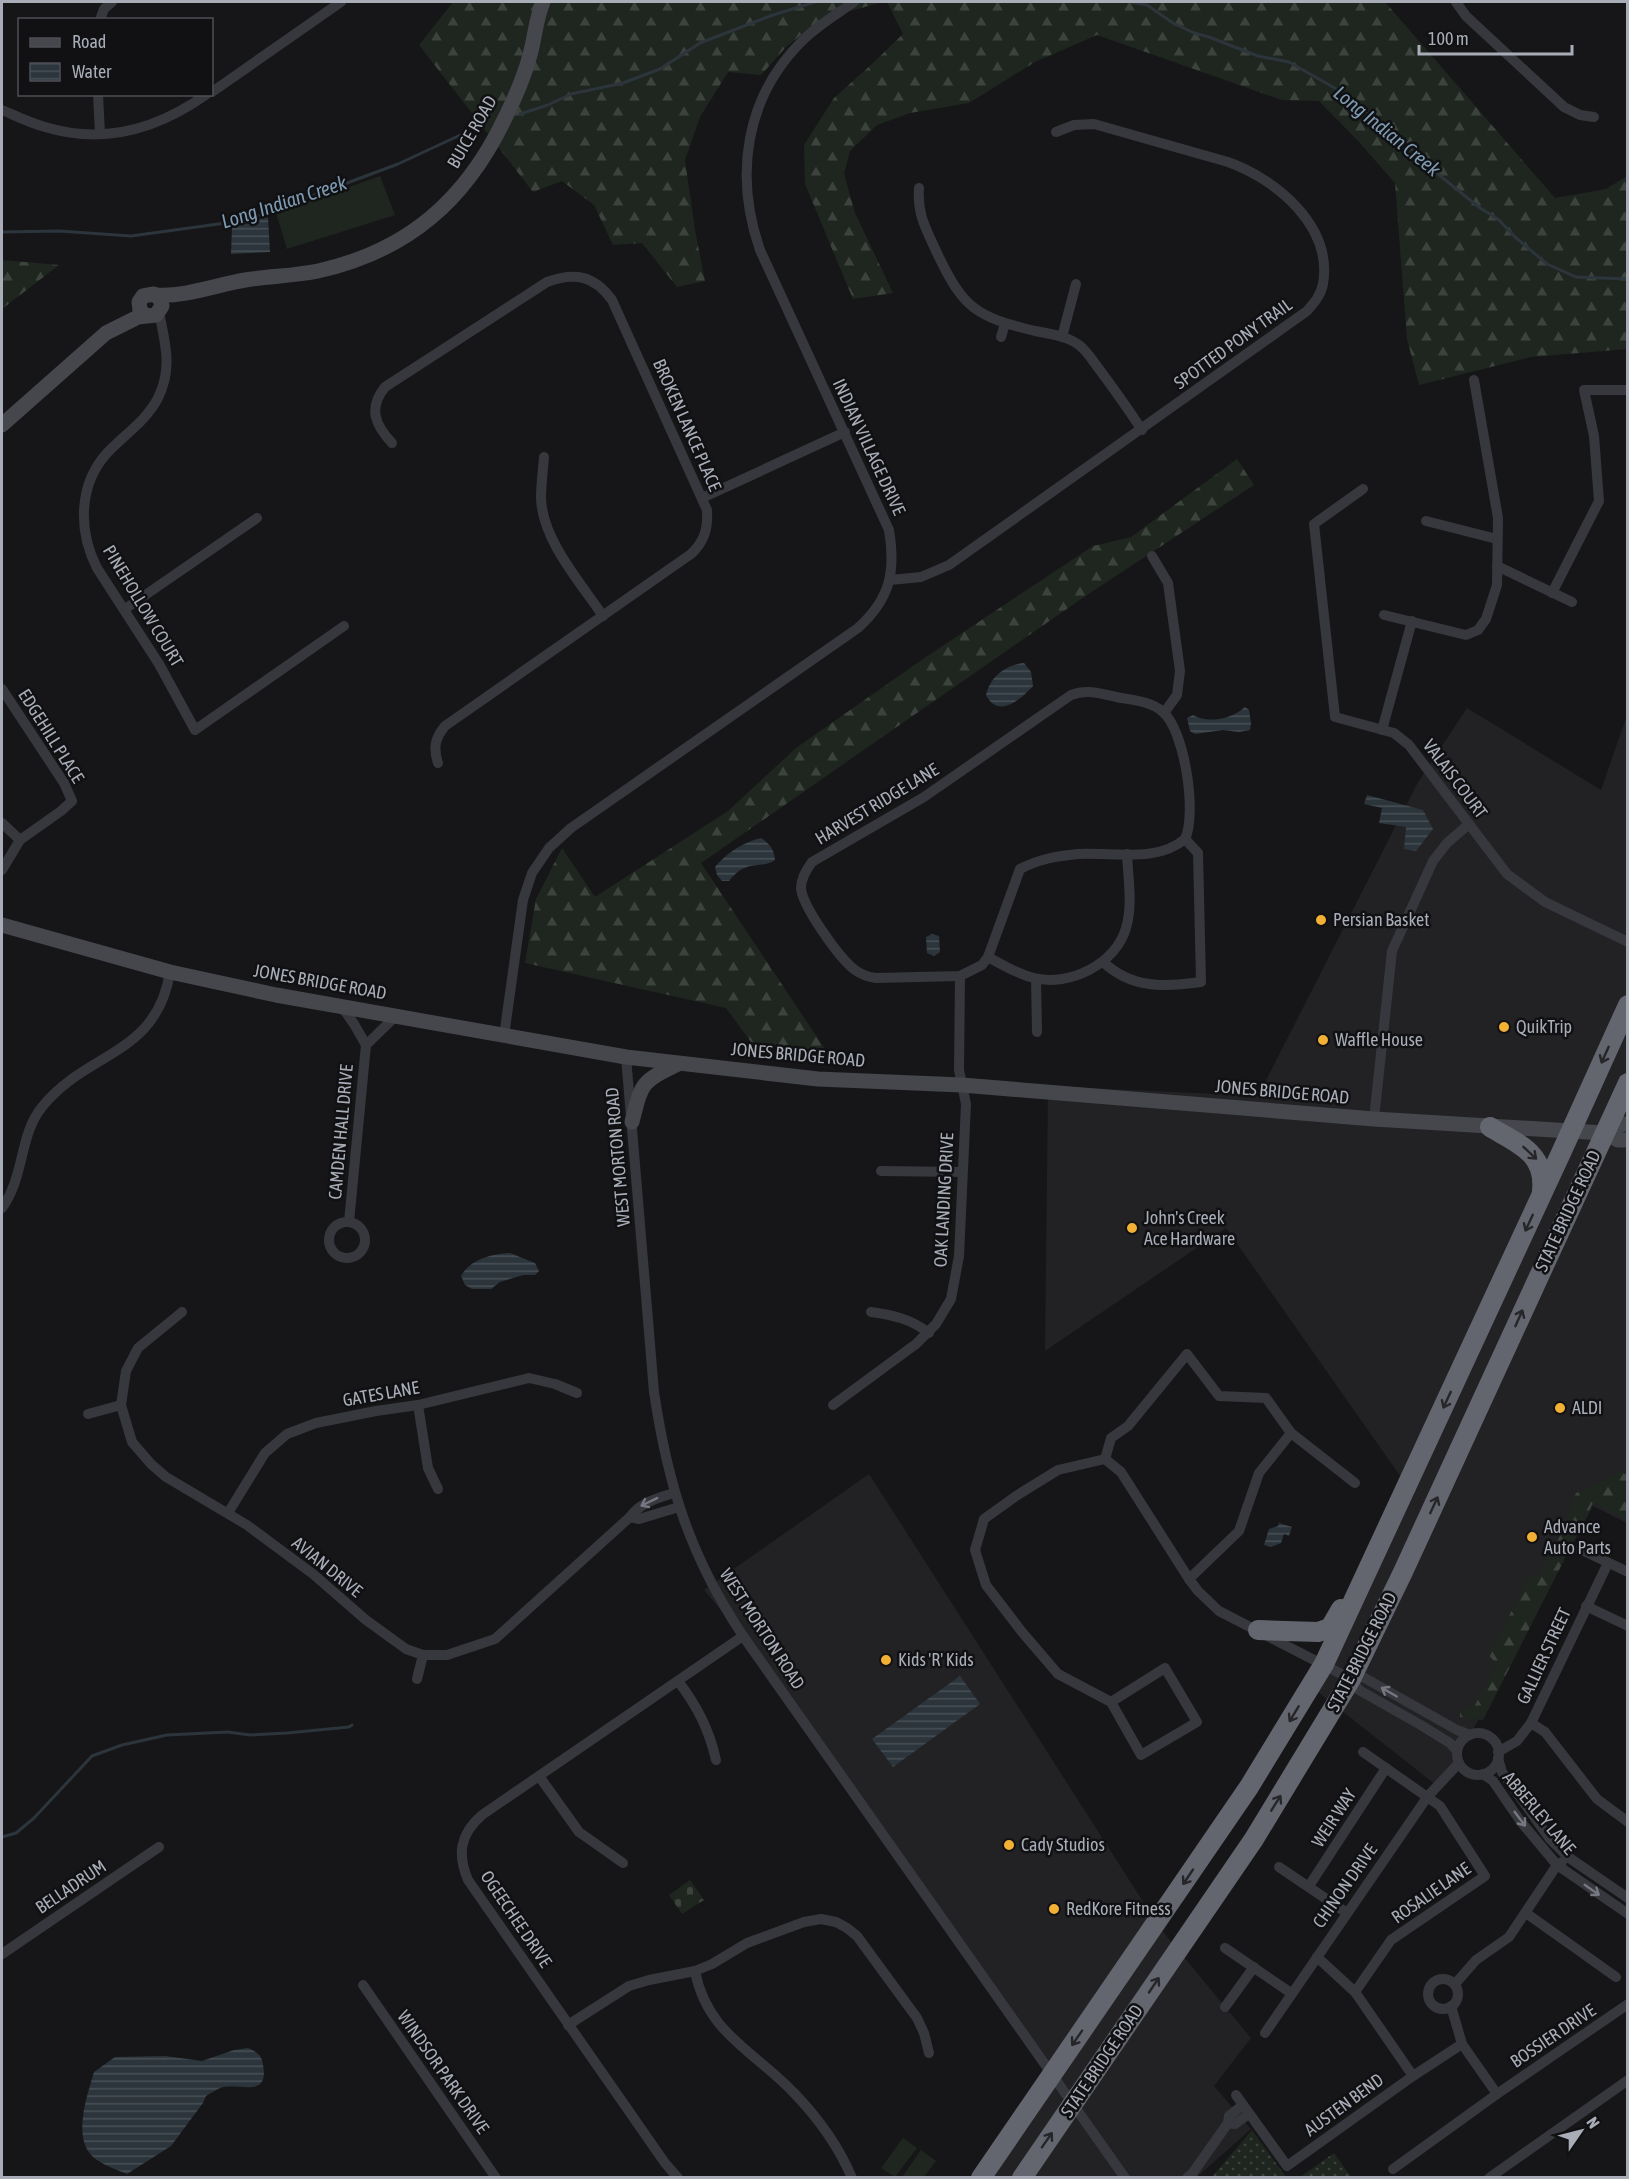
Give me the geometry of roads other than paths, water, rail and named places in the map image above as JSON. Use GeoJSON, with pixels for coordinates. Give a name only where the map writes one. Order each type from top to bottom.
{"type":"FeatureCollection","features":[{"type":"Feature","properties":{"kind":"highway","name":"STATE BRIDGE ROAD"},"geometry":{"type":"LineString","coordinates":[[981,2178],[1249,1786],[1324,1664],[1628,1005]]}},
{"type":"Feature","properties":{"kind":"highway","name":"STATE BRIDGE ROAD"},"geometry":{"type":"LineString","coordinates":[[1022,2178],[1254,1839],[1351,1679],[1406,1565],[1628,1083]]}},
{"type":"Feature","properties":{"kind":"highway"},"geometry":{"type":"LineString","coordinates":[[1583,1106],[1586,1115],[1604,1133]]}},
{"type":"Feature","properties":{"kind":"highway"},"geometry":{"type":"LineString","coordinates":[[1490,1127],[1522,1146],[1538,1160],[1543,1180],[1541,1197]]}},
{"type":"Feature","properties":{"kind":"highway","name":"STATE BRIDGE ROAD"},"geometry":{"type":"LineString","coordinates":[[1258,1630],[1318,1632],[1330,1628],[1368,1554],[1384,1538]]}},
{"type":"Feature","properties":{"kind":"main road","name":"BUICE ROAD"},"geometry":{"type":"LineString","coordinates":[[106,333],[181,294],[247,280],[316,271],[354,261],[378,252],[422,225],[442,209],[463,187],[489,149],[519,88],[530,55],[542,3]]}},
{"type":"Feature","properties":{"kind":"main road","name":"BUICE ROAD"},"geometry":{"type":"LineString","coordinates":[[2,425],[140,300],[140,310],[154,310]]}},
{"type":"Feature","properties":{"kind":"main road","name":"JONES BRIDGE ROAD"},"geometry":{"type":"LineString","coordinates":[[2,925],[170,972],[276,996],[678,1064],[818,1079],[962,1085],[1490,1127],[1604,1133],[1628,1124]]}},
{"type":"Feature","properties":{"kind":"main road"},"geometry":{"type":"LineString","coordinates":[[632,1122],[639,1091],[650,1077],[678,1064]]}},
{"type":"Feature","properties":{"kind":"main road","name":"JONES BRIDGE ROAD"},"geometry":{"type":"LineString","coordinates":[[1604,1133],[1618,1140],[1628,1140]]}},
{"type":"Feature","properties":{"kind":"street"},"geometry":{"type":"LineString","coordinates":[[101,18],[104,9],[112,2]]}},
{"type":"Feature","properties":{"kind":"street"},"geometry":{"type":"LineString","coordinates":[[213,91],[341,2]]}},
{"type":"Feature","properties":{"kind":"street","name":"INDIAN VILLAGE DRIVE"},"geometry":{"type":"LineString","coordinates":[[504,1036],[523,900],[532,873],[549,848],[571,828],[858,628],[878,607],[890,580],[893,555],[889,530],[760,250],[748,209],[746,173],[749,144],[756,115],[772,79],[803,40],[825,21],[854,2]]}},
{"type":"Feature","properties":{"kind":"street"},"geometry":{"type":"LineString","coordinates":[[1456,2],[1466,16],[1564,107],[1580,115],[1594,117]]}},
{"type":"Feature","properties":{"kind":"street"},"geometry":{"type":"LineString","coordinates":[[98,96],[100,134]]}},
{"type":"Feature","properties":{"kind":"street"},"geometry":{"type":"LineString","coordinates":[[2,110],[44,127],[66,132],[100,134],[140,129],[165,120],[204,96]]}},
{"type":"Feature","properties":{"kind":"street","name":"SPOTTED PONY TRAIL"},"geometry":{"type":"LineString","coordinates":[[890,580],[921,577],[949,566],[1307,311],[1319,296],[1323,285],[1324,266],[1321,249],[1306,220],[1271,182],[1246,168],[1094,124],[1074,124],[1056,132]]}},
{"type":"Feature","properties":{"kind":"street"},"geometry":{"type":"LineString","coordinates":[[920,188],[918,204],[922,220],[951,282],[961,297],[989,318],[1062,337],[1079,345],[1142,430]]}},
{"type":"Feature","properties":{"kind":"street","name":"BROKEN LANCE PLACE"},"geometry":{"type":"LineString","coordinates":[[392,442],[380,430],[375,415],[377,396],[385,387],[547,282],[562,277],[579,277],[598,284],[612,300],[707,510],[708,524],[705,537],[697,548],[445,726],[438,734],[435,744],[438,764]]}},
{"type":"Feature","properties":{"kind":"street"},"geometry":{"type":"LineString","coordinates":[[1062,337],[1076,284]]}},
{"type":"Feature","properties":{"kind":"street","name":"PINEHOLLOW COURT"},"geometry":{"type":"LineString","coordinates":[[154,310],[165,340],[167,366],[158,397],[146,418],[107,454],[92,474],[83,511],[84,532],[97,568],[159,664],[195,730],[344,626]]}},
{"type":"Feature","properties":{"kind":"street"},"geometry":{"type":"LineString","coordinates":[[1001,338],[1005,324]]}},
{"type":"Feature","properties":{"kind":"street"},"geometry":{"type":"LineString","coordinates":[[1384,615],[1466,635],[1478,630],[1486,619],[1497,585],[1498,519],[1474,380]]}},
{"type":"Feature","properties":{"kind":"street"},"geometry":{"type":"LineString","coordinates":[[1552,593],[1599,501],[1594,436],[1584,390],[1628,390]]}},
{"type":"Feature","properties":{"kind":"street"},"geometry":{"type":"LineString","coordinates":[[702,498],[845,432]]}},
{"type":"Feature","properties":{"kind":"street"},"geometry":{"type":"LineString","coordinates":[[544,457],[541,499],[547,528],[556,546],[603,616]]}},
{"type":"Feature","properties":{"kind":"street","name":"VALAIS COURT"},"geometry":{"type":"LineString","coordinates":[[1364,489],[1314,524],[1335,717],[1395,733],[1409,745],[1507,874],[1534,895],[1628,942]]}},
{"type":"Feature","properties":{"kind":"street"},"geometry":{"type":"LineString","coordinates":[[125,609],[257,518]]}},
{"type":"Feature","properties":{"kind":"street"},"geometry":{"type":"LineString","coordinates":[[1426,521],[1497,539]]}},
{"type":"Feature","properties":{"kind":"street"},"geometry":{"type":"LineString","coordinates":[[1127,855],[1130,898],[1126,928],[1114,951],[1103,962],[1080,975],[1036,979],[1012,970],[988,957],[1020,869],[1035,861],[1079,854],[1127,855],[1169,850],[1185,839],[1190,830],[1191,807],[1183,750],[1174,726],[1164,713],[1177,695],[1180,671],[1168,583],[1152,556]]}},
{"type":"Feature","properties":{"kind":"street"},"geometry":{"type":"LineString","coordinates":[[1497,566],[1572,602]]}},
{"type":"Feature","properties":{"kind":"street"},"geometry":{"type":"LineString","coordinates":[[1382,730],[1412,621]]}},
{"type":"Feature","properties":{"kind":"street","name":"EDGEHILL PLACE"},"geometry":{"type":"LineString","coordinates":[[2,689],[64,783],[72,801],[20,840]]}},
{"type":"Feature","properties":{"kind":"street","name":"HARVEST RIDGE LANE"},"geometry":{"type":"LineString","coordinates":[[988,957],[982,965],[960,976],[876,978],[865,976],[846,962],[811,915],[801,890],[802,881],[812,862],[924,797],[1060,701],[1076,693],[1090,691],[1145,703],[1164,713]]}},
{"type":"Feature","properties":{"kind":"street"},"geometry":{"type":"LineString","coordinates":[[2,823],[20,840],[2,870]]}},
{"type":"Feature","properties":{"kind":"street"},"geometry":{"type":"LineString","coordinates":[[1374,1119],[1392,951],[1433,861],[1447,843],[1469,824]]}},
{"type":"Feature","properties":{"kind":"street"},"geometry":{"type":"LineString","coordinates":[[1103,962],[1116,974],[1135,982],[1176,986],[1201,982],[1198,854],[1185,839]]}},
{"type":"Feature","properties":{"kind":"street"},"geometry":{"type":"LineString","coordinates":[[2,1208],[15,1185],[29,1131],[42,1107],[58,1090],[145,1029],[162,1002],[170,972]]}},
{"type":"Feature","properties":{"kind":"street"},"geometry":{"type":"LineString","coordinates":[[960,976],[959,1070],[962,1085]]}},
{"type":"Feature","properties":{"kind":"street"},"geometry":{"type":"LineString","coordinates":[[1036,979],[1037,1032]]}},
{"type":"Feature","properties":{"kind":"street","name":"CAMDEN HALL DRIVE"},"geometry":{"type":"LineString","coordinates":[[342,1007],[366,1045],[349,1222]]}},
{"type":"Feature","properties":{"kind":"street","name":"CAMDEN HALL DRIVE"},"geometry":{"type":"LineString","coordinates":[[366,1045],[396,1016]]}},
{"type":"Feature","properties":{"kind":"street","name":"WEST MORTON ROAD"},"geometry":{"type":"LineString","coordinates":[[626,1057],[654,1392],[662,1446],[674,1493],[692,1542],[713,1588],[743,1636],[1125,2178]]}},
{"type":"Feature","properties":{"kind":"street","name":"OAK LANDING DRIVE"},"geometry":{"type":"LineString","coordinates":[[832,1405],[929,1333],[945,1312],[954,1287],[959,1256],[966,1104],[962,1085]]}},
{"type":"Feature","properties":{"kind":"street"},"geometry":{"type":"LineString","coordinates":[[881,1171],[962,1172]]}},
{"type":"Feature","properties":{"kind":"street","name":"AVIAN DRIVE"},"geometry":{"type":"LineString","coordinates":[[182,1312],[138,1348],[126,1371],[121,1405],[132,1442],[166,1477],[247,1524],[313,1574],[366,1620],[406,1649],[423,1655],[447,1655],[495,1639],[630,1517],[636,1508],[658,1497],[674,1493]]}},
{"type":"Feature","properties":{"kind":"street"},"geometry":{"type":"LineString","coordinates":[[871,1312],[898,1316],[918,1324],[929,1333]]}},
{"type":"Feature","properties":{"kind":"street"},"geometry":{"type":"LineString","coordinates":[[1105,1459],[1111,1438],[1128,1426],[1187,1354],[1219,1396],[1266,1398],[1291,1433],[1355,1483]]}},
{"type":"Feature","properties":{"kind":"street","name":"GATES LANE"},"geometry":{"type":"LineString","coordinates":[[228,1513],[265,1453],[287,1434],[316,1424],[418,1405],[529,1378],[555,1384],[578,1393]]}},
{"type":"Feature","properties":{"kind":"street"},"geometry":{"type":"LineString","coordinates":[[88,1414],[121,1405]]}},
{"type":"Feature","properties":{"kind":"street"},"geometry":{"type":"LineString","coordinates":[[418,1405],[428,1468],[438,1489]]}},
{"type":"Feature","properties":{"kind":"street"},"geometry":{"type":"LineString","coordinates":[[1189,1580],[1239,1531],[1259,1473],[1291,1433]]}},
{"type":"Feature","properties":{"kind":"street"},"geometry":{"type":"LineString","coordinates":[[1105,1459],[1121,1472],[1189,1580],[1219,1611],[1351,1679],[1359,1690],[1428,1729],[1450,1743],[1457,1751]]}},
{"type":"Feature","properties":{"kind":"street"},"geometry":{"type":"LineString","coordinates":[[1105,1459],[1058,1470],[1016,1496],[984,1519],[975,1550],[986,1585],[1022,1632],[1058,1674],[1111,1702],[1141,1755],[1197,1722],[1165,1668],[1111,1702]]}},
{"type":"Feature","properties":{"kind":"street"},"geometry":{"type":"LineString","coordinates":[[630,1517],[639,1519],[679,1507]]}},
{"type":"Feature","properties":{"kind":"street"},"geometry":{"type":"LineString","coordinates":[[1580,1549],[1628,1572]]}},
{"type":"Feature","properties":{"kind":"street","name":"GALLIER STREET"},"geometry":{"type":"LineString","coordinates":[[1483,1774],[1493,1768],[1498,1755],[1517,1741],[1531,1723],[1608,1563]]}},
{"type":"Feature","properties":{"kind":"street"},"geometry":{"type":"LineString","coordinates":[[1586,1606],[1628,1626]]}},
{"type":"Feature","properties":{"kind":"street","name":"OGEECHEE DRIVE"},"geometry":{"type":"LineString","coordinates":[[678,2178],[665,2163],[468,1880],[460,1850],[474,1822],[743,1636]]}},
{"type":"Feature","properties":{"kind":"street"},"geometry":{"type":"LineString","coordinates":[[417,1679],[423,1655]]}},
{"type":"Feature","properties":{"kind":"street"},"geometry":{"type":"LineString","coordinates":[[1351,1679],[1363,1677],[1457,1730],[1470,1735],[1487,1736],[1495,1744],[1498,1755]]}},
{"type":"Feature","properties":{"kind":"street"},"geometry":{"type":"LineString","coordinates":[[678,1681],[701,1715],[711,1737],[716,1760]]}},
{"type":"Feature","properties":{"kind":"street"},"geometry":{"type":"LineString","coordinates":[[1531,1723],[1545,1732],[1598,1799],[1628,1822]]}},
{"type":"Feature","properties":{"kind":"street"},"geometry":{"type":"LineString","coordinates":[[1470,1735],[1462,1741],[1457,1751],[1458,1762],[1466,1772],[1483,1774]]}},
{"type":"Feature","properties":{"kind":"street","name":"ROSALIE LANE"},"geometry":{"type":"LineString","coordinates":[[1355,1992],[1391,1940],[1485,1876],[1440,1806],[1363,1752]]}},
{"type":"Feature","properties":{"kind":"street","name":"ABBERLEY LANE"},"geometry":{"type":"LineString","coordinates":[[1498,1755],[1502,1772],[1550,1839],[1568,1857],[1628,1899]]}},
{"type":"Feature","properties":{"kind":"street","name":"CHINON DRIVE"},"geometry":{"type":"LineString","coordinates":[[1265,2033],[1428,1796],[1458,1762]]}},
{"type":"Feature","properties":{"kind":"street","name":"WEIR WAY"},"geometry":{"type":"LineString","coordinates":[[1309,1886],[1386,1768]]}},
{"type":"Feature","properties":{"kind":"street","name":"ABBERLEY LANE"},"geometry":{"type":"LineString","coordinates":[[1483,1774],[1493,1781],[1521,1822],[1557,1865],[1628,1914]]}},
{"type":"Feature","properties":{"kind":"street"},"geometry":{"type":"LineString","coordinates":[[539,1776],[579,1832],[623,1863]]}},
{"type":"Feature","properties":{"kind":"street","name":"BELLADRUM"},"geometry":{"type":"LineString","coordinates":[[2,1954],[159,1847]]}},
{"type":"Feature","properties":{"kind":"street"},"geometry":{"type":"LineString","coordinates":[[1455,1984],[1476,1960],[1509,1937],[1557,1865],[1568,1857]]}},
{"type":"Feature","properties":{"kind":"street"},"geometry":{"type":"LineString","coordinates":[[1279,1867],[1347,1913]]}},
{"type":"Feature","properties":{"kind":"street"},"geometry":{"type":"LineString","coordinates":[[1526,1913],[1616,1977]]}},
{"type":"Feature","properties":{"kind":"street"},"geometry":{"type":"LineString","coordinates":[[568,2025],[629,1986],[695,1971],[712,1964],[747,1943],[804,1922],[821,1919],[836,1922],[857,1936],[917,2018],[929,2053]]}},
{"type":"Feature","properties":{"kind":"street"},"geometry":{"type":"LineString","coordinates":[[1225,1947],[1291,1993]]}},
{"type":"Feature","properties":{"kind":"street"},"geometry":{"type":"LineString","coordinates":[[1317,1957],[1355,1992],[1413,2076]]}},
{"type":"Feature","properties":{"kind":"street"},"geometry":{"type":"LineString","coordinates":[[1226,2007],[1254,1967]]}},
{"type":"Feature","properties":{"kind":"street"},"geometry":{"type":"LineString","coordinates":[[695,1971],[702,1998],[716,2022],[794,2092],[827,2130],[842,2153],[852,2178]]}},
{"type":"Feature","properties":{"kind":"street"},"geometry":{"type":"LineString","coordinates":[[1436,1980],[1451,1981],[1455,1984],[1458,1995],[1451,2007],[1443,2009],[1433,2005],[1428,1995],[1429,1989],[1436,1980]]}},
{"type":"Feature","properties":{"kind":"street","name":"WINDSOR PARK DRIVE"},"geometry":{"type":"LineString","coordinates":[[363,1985],[496,2178]]}},
{"type":"Feature","properties":{"kind":"street","name":"BOSSIER DRIVE"},"geometry":{"type":"LineString","coordinates":[[1393,2169],[1628,2004]]}},
{"type":"Feature","properties":{"kind":"street"},"geometry":{"type":"LineString","coordinates":[[1451,2007],[1462,2044],[1497,2094]]}},
{"type":"Feature","properties":{"kind":"street","name":"AUSTEN BEND"},"geometry":{"type":"LineString","coordinates":[[1236,2095],[1287,2166],[1462,2044]]}},
{"type":"Feature","properties":{"kind":"street"},"geometry":{"type":"LineString","coordinates":[[1489,2178],[1628,2080]]}},
{"type":"Feature","properties":{"kind":"street"},"geometry":{"type":"LineString","coordinates":[[1187,2178],[1228,2123],[1235,2124],[1246,2110]]}},
{"type":"Feature","properties":{"kind":"water"},"geometry":{"type":"Polygon","coordinates":[[[268,217],[270,252],[231,254],[232,226],[268,217]]]}},
{"type":"Feature","properties":{"kind":"water"},"geometry":{"type":"Polygon","coordinates":[[[1024,663],[1031,672],[1033,686],[1009,705],[997,706],[991,702],[986,695],[995,677],[1011,666],[1024,663]]]}},
{"type":"Feature","properties":{"kind":"water"},"geometry":{"type":"Polygon","coordinates":[[[1245,707],[1249,710],[1250,730],[1239,732],[1223,730],[1195,734],[1190,731],[1187,718],[1193,715],[1199,718],[1220,719],[1234,715],[1245,707]]]}},
{"type":"Feature","properties":{"kind":"water"},"geometry":{"type":"Polygon","coordinates":[[[1367,795],[1423,810],[1433,829],[1416,851],[1404,849],[1406,827],[1379,823],[1382,808],[1364,804],[1367,795]]]}},
{"type":"Feature","properties":{"kind":"water"},"geometry":{"type":"Polygon","coordinates":[[[761,838],[771,847],[775,860],[742,869],[729,881],[722,881],[715,867],[719,862],[748,842],[761,838]]]}},
{"type":"Feature","properties":{"kind":"water"},"geometry":{"type":"Polygon","coordinates":[[[932,934],[939,936],[940,952],[934,956],[927,953],[926,937],[932,934]]]}},
{"type":"Feature","properties":{"kind":"water"},"geometry":{"type":"Polygon","coordinates":[[[510,1253],[535,1263],[539,1271],[535,1275],[523,1275],[500,1282],[491,1289],[472,1289],[465,1285],[461,1276],[470,1265],[489,1256],[510,1253]]]}},
{"type":"Feature","properties":{"kind":"water"},"geometry":{"type":"Polygon","coordinates":[[[1279,1523],[1292,1527],[1289,1536],[1284,1534],[1281,1543],[1271,1547],[1264,1545],[1269,1529],[1278,1526],[1279,1523]]]}},
{"type":"Feature","properties":{"kind":"water"},"geometry":{"type":"Polygon","coordinates":[[[960,1676],[980,1704],[893,1767],[872,1739],[960,1676]]]}},
{"type":"Feature","properties":{"kind":"water"},"geometry":{"type":"Polygon","coordinates":[[[248,2048],[262,2059],[264,2075],[262,2082],[253,2087],[223,2087],[206,2096],[171,2146],[127,2174],[100,2162],[89,2152],[82,2131],[88,2093],[94,2072],[115,2057],[165,2056],[202,2061],[234,2050],[248,2048]]]}},
{"type":"Feature","properties":{"kind":"waterway","name":"Long Indian Creek"},"geometry":{"type":"LineString","coordinates":[[520,114],[548,105],[571,94],[623,83],[660,69],[700,43],[770,16],[815,2]]}},
{"type":"Feature","properties":{"kind":"waterway","name":"Long Indian Creek"},"geometry":{"type":"LineString","coordinates":[[1131,2],[1147,5],[1173,23],[1194,33],[1258,56],[1289,62],[1347,95],[1360,109],[1387,126],[1439,175],[1480,208],[1498,219],[1547,264],[1576,277],[1628,279]]}},
{"type":"Feature","properties":{"kind":"waterway","name":"Long Indian Creek"},"geometry":{"type":"LineString","coordinates":[[2,232],[59,231],[131,236],[233,222],[264,214],[398,164],[484,124]]}},
{"type":"Feature","properties":{"kind":"waterway"},"geometry":{"type":"LineString","coordinates":[[2,1837],[16,1833],[34,1818],[92,1756],[122,1745],[167,1735],[228,1732],[250,1735],[352,1725]]}},
{"type":"Feature","properties":{"kind":"place","name":"Persian Basket"},"geometry":{"type":"Point","coordinates":[1321,920]}},
{"type":"Feature","properties":{"kind":"place","name":"QuikTrip"},"geometry":{"type":"Point","coordinates":[1504,1027]}},
{"type":"Feature","properties":{"kind":"place","name":"Waffle House"},"geometry":{"type":"Point","coordinates":[1323,1040]}},
{"type":"Feature","properties":{"kind":"place","name":"John's Creek Ace Hardware"},"geometry":{"type":"Point","coordinates":[1132,1228]}},
{"type":"Feature","properties":{"kind":"place","name":"ALDI"},"geometry":{"type":"Point","coordinates":[1560,1408]}},
{"type":"Feature","properties":{"kind":"place","name":"Advance Auto Parts"},"geometry":{"type":"Point","coordinates":[1532,1537]}},
{"type":"Feature","properties":{"kind":"place","name":"Kids 'R' Kids"},"geometry":{"type":"Point","coordinates":[886,1660]}},
{"type":"Feature","properties":{"kind":"place","name":"Cady Studios"},"geometry":{"type":"Point","coordinates":[1009,1845]}},
{"type":"Feature","properties":{"kind":"place","name":"RedKore Fitness"},"geometry":{"type":"Point","coordinates":[1054,1909]}}]}
